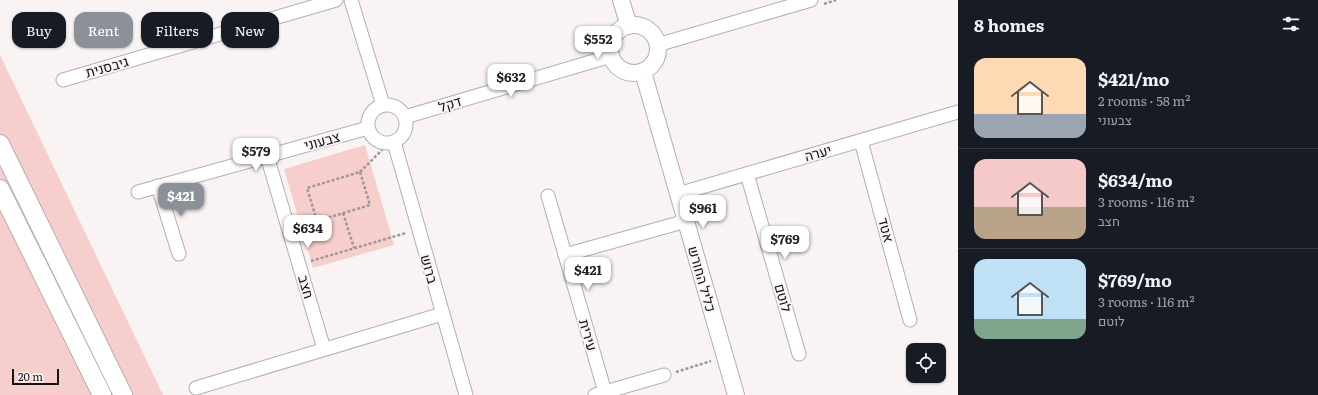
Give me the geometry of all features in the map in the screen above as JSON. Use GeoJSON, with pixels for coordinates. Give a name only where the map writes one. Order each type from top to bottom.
{"type":"FeatureCollection","features":[{"type":"Feature","properties":{"kind":"main road"},"geometry":{"type":"LineString","coordinates":[[0,144],[123,395]]}},
{"type":"Feature","properties":{"kind":"main road"},"geometry":{"type":"LineString","coordinates":[[0,189],[102,395]]}},
{"type":"Feature","properties":{"kind":"street","name":"גיבסנית"},"geometry":{"type":"LineString","coordinates":[[63,80],[336,0]]}},
{"type":"Feature","properties":{"kind":"street"},"geometry":{"type":"LineString","coordinates":[[351,0],[383,105]]}},
{"type":"Feature","properties":{"kind":"street"},"geometry":{"type":"LineString","coordinates":[[621,0],[629,26]]}},
{"type":"Feature","properties":{"kind":"street"},"geometry":{"type":"LineString","coordinates":[[657,45],[811,0]]}},
{"type":"Feature","properties":{"kind":"street"},"geometry":{"type":"LineString","coordinates":[[629,26],[637,26],[647,29],[652,34],[657,45],[656,59],[652,65],[643,72],[631,73],[624,71],[616,65],[611,56],[610,47],[614,36],[622,29],[629,26]]}},
{"type":"Feature","properties":{"kind":"street","name":"דקל"},"geometry":{"type":"LineString","coordinates":[[405,117],[611,56]]}},
{"type":"Feature","properties":{"kind":"street","name":"כליל החורש"},"geometry":{"type":"LineString","coordinates":[[643,72],[736,395]]}},
{"type":"Feature","properties":{"kind":"street"},"geometry":{"type":"LineString","coordinates":[[383,105],[392,105],[405,117],[406,126],[404,132],[401,137],[391,143],[382,143],[376,140],[372,137],[368,128],[368,119],[370,114],[374,109],[383,105]]}},
{"type":"Feature","properties":{"kind":"street","name":"יערה"},"geometry":{"type":"LineString","coordinates":[[678,194],[958,112]]}},
{"type":"Feature","properties":{"kind":"street","name":"צבעוני"},"geometry":{"type":"LineString","coordinates":[[138,192],[368,128]]}},
{"type":"Feature","properties":{"kind":"street","name":"אטד"},"geometry":{"type":"LineString","coordinates":[[861,141],[910,320]]}},
{"type":"Feature","properties":{"kind":"street","name":"ברוש"},"geometry":{"type":"LineString","coordinates":[[391,143],[466,395]]}},
{"type":"Feature","properties":{"kind":"street","name":"חצב"},"geometry":{"type":"LineString","coordinates":[[267,156],[324,349]]}},
{"type":"Feature","properties":{"kind":"street","name":"לוטם"},"geometry":{"type":"LineString","coordinates":[[747,174],[799,354]]}},
{"type":"Feature","properties":{"kind":"street"},"geometry":{"type":"LineString","coordinates":[[158,186],[179,254]]}},
{"type":"Feature","properties":{"kind":"street","name":"עירית"},"geometry":{"type":"LineString","coordinates":[[548,196],[565,254],[600,394],[664,375]]}},
{"type":"Feature","properties":{"kind":"street"},"geometry":{"type":"LineString","coordinates":[[565,254],[686,221]]}},
{"type":"Feature","properties":{"kind":"street"},"geometry":{"type":"LineString","coordinates":[[196,388],[442,314]]}},
{"type":"Feature","properties":{"kind":"path"},"geometry":{"type":"LineString","coordinates":[[360,172],[370,205],[317,221],[307,188],[360,172],[391,143]]}},
{"type":"Feature","properties":{"kind":"path"},"geometry":{"type":"LineString","coordinates":[[343,213],[354,248]]}},
{"type":"Feature","properties":{"kind":"path"},"geometry":{"type":"LineString","coordinates":[[299,264],[418,230]]}},
{"type":"Feature","properties":{"kind":"path"},"geometry":{"type":"LineString","coordinates":[[664,375],[725,357]]}},
{"type":"Feature","properties":{"kind":"shaded area"},"geometry":{"type":"Polygon","coordinates":[[[0,55],[163,395],[0,395],[0,55]]]}},
{"type":"Feature","properties":{"kind":"shaded area"},"geometry":{"type":"Polygon","coordinates":[[[365,145],[394,245],[313,268],[284,169],[365,145]]]}}]}
